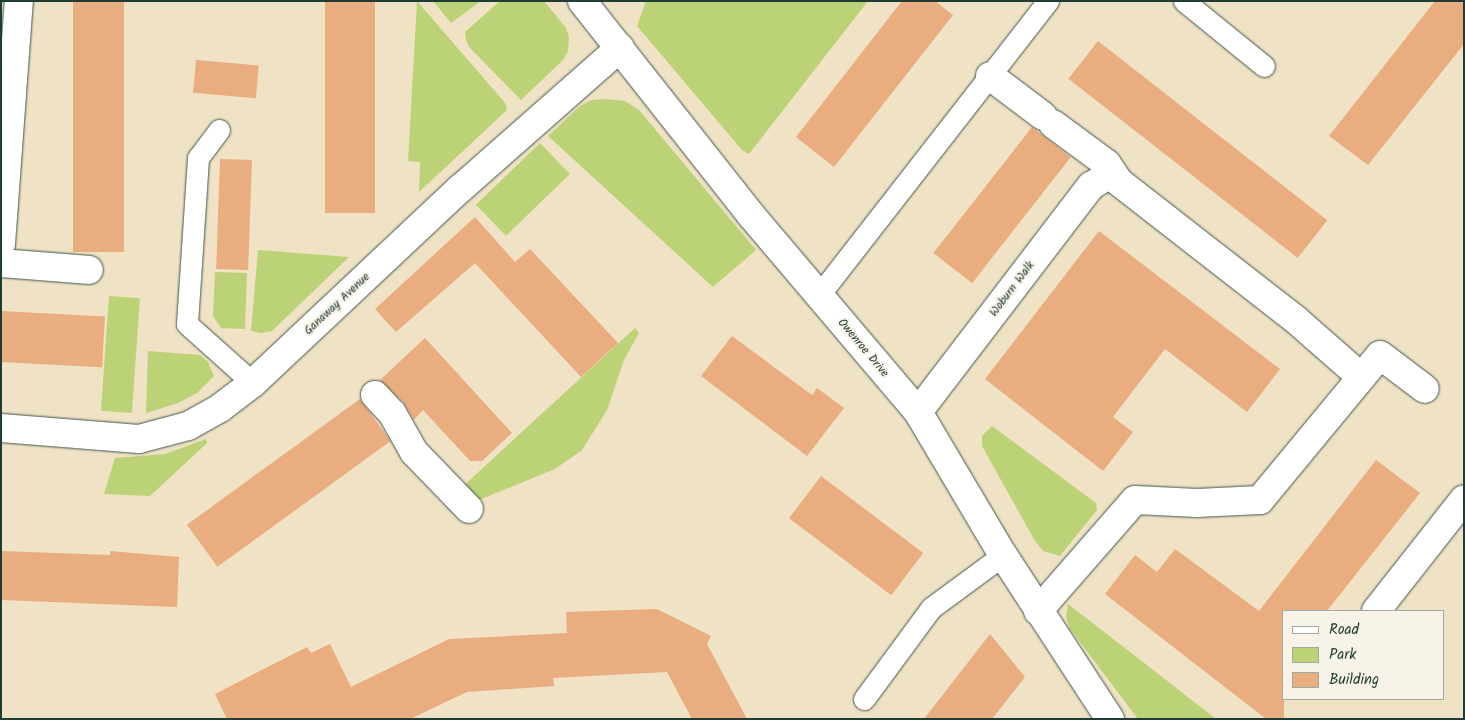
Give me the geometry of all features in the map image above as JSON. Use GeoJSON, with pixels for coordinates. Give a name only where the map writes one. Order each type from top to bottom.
{"type":"FeatureCollection","features":[{"type":"Feature","properties":{"kind":"street"},"geometry":{"type":"LineString","coordinates":[[1,244],[19,1]]}},
{"type":"Feature","properties":{"kind":"street","name":"Owenroe Drive"},"geometry":{"type":"LineString","coordinates":[[582,1],[751,215],[918,412],[1038,611],[1110,719]]}},
{"type":"Feature","properties":{"kind":"street","name":"Ganaway Avenue"},"geometry":{"type":"LineString","coordinates":[[1,428],[139,439],[188,426],[220,408],[253,383],[460,188],[620,48]]}},
{"type":"Feature","properties":{"kind":"street"},"geometry":{"type":"LineString","coordinates":[[990,76],[1107,164],[1119,182],[1295,319],[1361,377]]}},
{"type":"Feature","properties":{"kind":"street","name":"Woburn Walk"},"geometry":{"type":"LineString","coordinates":[[918,412],[1091,186],[1112,173]]}},
{"type":"Feature","properties":{"kind":"street"},"geometry":{"type":"LineString","coordinates":[[1,263],[90,270]]}},
{"type":"Feature","properties":{"kind":"street"},"geometry":{"type":"LineString","coordinates":[[1038,611],[1135,500],[1197,503],[1260,500],[1380,355],[1425,389]]}},
{"type":"Feature","properties":{"kind":"street"},"geometry":{"type":"LineString","coordinates":[[374,395],[392,413],[414,452],[469,509]]}},
{"type":"Feature","properties":{"kind":"street"},"geometry":{"type":"LineString","coordinates":[[1377,610],[1464,499]]}},
{"type":"Feature","properties":{"kind":"lane"},"geometry":{"type":"LineString","coordinates":[[819,295],[1048,1]]}},
{"type":"Feature","properties":{"kind":"lane"},"geometry":{"type":"LineString","coordinates":[[1184,1],[1264,66]]}},
{"type":"Feature","properties":{"kind":"lane"},"geometry":{"type":"LineString","coordinates":[[219,130],[198,158],[187,324],[253,383]]}},
{"type":"Feature","properties":{"kind":"lane"},"geometry":{"type":"LineString","coordinates":[[864,699],[931,608],[1003,555]]}},
{"type":"Feature","properties":{"kind":"green space"},"geometry":{"type":"Polygon","coordinates":[[[417,1],[506,104],[507,110],[419,192],[420,162],[408,161],[417,1]]]}},
{"type":"Feature","properties":{"kind":"green space"},"geometry":{"type":"Polygon","coordinates":[[[433,1],[481,1],[451,23],[433,1]]]}},
{"type":"Feature","properties":{"kind":"green space"},"geometry":{"type":"Polygon","coordinates":[[[500,1],[544,1],[566,28],[569,37],[568,51],[563,60],[521,100],[469,47],[466,40],[465,32],[500,1]]]}},
{"type":"Feature","properties":{"kind":"green space"},"geometry":{"type":"Polygon","coordinates":[[[646,1],[868,1],[749,154],[742,150],[637,26],[646,1]]]}},
{"type":"Feature","properties":{"kind":"green space"},"geometry":{"type":"Polygon","coordinates":[[[591,100],[625,101],[639,110],[756,250],[713,287],[548,136],[580,106],[591,100]]]}},
{"type":"Feature","properties":{"kind":"green space"},"geometry":{"type":"Polygon","coordinates":[[[540,143],[570,174],[506,236],[476,205],[540,143]]]}},
{"type":"Feature","properties":{"kind":"green space"},"geometry":{"type":"Polygon","coordinates":[[[258,250],[349,257],[272,331],[261,333],[251,331],[258,250]]]}},
{"type":"Feature","properties":{"kind":"green space"},"geometry":{"type":"Polygon","coordinates":[[[215,272],[247,273],[245,329],[221,328],[213,316],[215,272]]]}},
{"type":"Feature","properties":{"kind":"green space"},"geometry":{"type":"Polygon","coordinates":[[[109,296],[140,298],[132,413],[101,411],[109,296]]]}},
{"type":"Feature","properties":{"kind":"green space"},"geometry":{"type":"Polygon","coordinates":[[[635,328],[639,333],[624,360],[607,410],[582,450],[555,469],[474,502],[460,489],[635,328]]]}},
{"type":"Feature","properties":{"kind":"green space"},"geometry":{"type":"Polygon","coordinates":[[[148,351],[200,355],[208,362],[214,376],[197,393],[178,403],[146,413],[148,351]]]}},
{"type":"Feature","properties":{"kind":"green space"},"geometry":{"type":"Polygon","coordinates":[[[992,426],[1096,503],[1097,510],[1060,556],[1043,551],[1035,541],[982,446],[982,436],[992,426]]]}},
{"type":"Feature","properties":{"kind":"green space"},"geometry":{"type":"Polygon","coordinates":[[[206,439],[207,443],[150,496],[104,494],[115,458],[165,454],[206,439]]]}},
{"type":"Feature","properties":{"kind":"green space"},"geometry":{"type":"Polygon","coordinates":[[[1068,604],[1216,719],[1138,719],[1070,629],[1066,617],[1068,604]]]}},
{"type":"Feature","properties":{"kind":"building"},"geometry":{"type":"Polygon","coordinates":[[[73,1],[124,1],[124,252],[73,252],[73,1]]]}},
{"type":"Feature","properties":{"kind":"building"},"geometry":{"type":"Polygon","coordinates":[[[325,1],[375,1],[375,213],[325,213],[325,1]]]}},
{"type":"Feature","properties":{"kind":"building"},"geometry":{"type":"Polygon","coordinates":[[[902,1],[935,1],[953,15],[834,167],[796,137],[902,1]]]}},
{"type":"Feature","properties":{"kind":"building"},"geometry":{"type":"Polygon","coordinates":[[[1435,1],[1464,1],[1464,44],[1368,165],[1329,136],[1435,1]]]}},
{"type":"Feature","properties":{"kind":"building"},"geometry":{"type":"Polygon","coordinates":[[[1098,41],[1327,220],[1298,258],[1068,79],[1098,41]]]}},
{"type":"Feature","properties":{"kind":"building"},"geometry":{"type":"Polygon","coordinates":[[[196,60],[259,65],[256,98],[193,93],[196,60]]]}},
{"type":"Feature","properties":{"kind":"building"},"geometry":{"type":"Polygon","coordinates":[[[1032,127],[1071,157],[972,283],[933,253],[1032,127]]]}},
{"type":"Feature","properties":{"kind":"building"},"geometry":{"type":"Polygon","coordinates":[[[220,159],[252,160],[248,270],[216,269],[220,159]]]}},
{"type":"Feature","properties":{"kind":"building"},"geometry":{"type":"Polygon","coordinates":[[[475,217],[515,262],[530,249],[618,343],[581,377],[475,263],[396,332],[375,309],[475,217]]]}},
{"type":"Feature","properties":{"kind":"building"},"geometry":{"type":"Polygon","coordinates":[[[1099,231],[1280,369],[1247,412],[1165,349],[1113,417],[1133,432],[1103,471],[985,379],[1099,231]]]}},
{"type":"Feature","properties":{"kind":"building"},"geometry":{"type":"Polygon","coordinates":[[[1,311],[105,316],[102,367],[1,362],[1,311]]]}},
{"type":"Feature","properties":{"kind":"building"},"geometry":{"type":"Polygon","coordinates":[[[732,336],[812,395],[817,388],[844,408],[807,456],[701,376],[732,336]]]}},
{"type":"Feature","properties":{"kind":"building"},"geometry":{"type":"Polygon","coordinates":[[[425,338],[512,433],[482,461],[470,461],[423,410],[414,420],[403,402],[380,380],[425,338]]]}},
{"type":"Feature","properties":{"kind":"building"},"geometry":{"type":"Polygon","coordinates":[[[360,399],[391,441],[217,567],[187,525],[360,399]]]}},
{"type":"Feature","properties":{"kind":"building"},"geometry":{"type":"Polygon","coordinates":[[[1376,460],[1420,493],[1328,610],[1282,610],[1282,700],[1284,700],[1284,719],[1266,719],[1105,594],[1135,555],[1157,572],[1175,549],[1259,611],[1376,460]]]}},
{"type":"Feature","properties":{"kind":"building"},"geometry":{"type":"Polygon","coordinates":[[[821,476],[923,553],[891,595],[789,518],[821,476]]]}},
{"type":"Feature","properties":{"kind":"building"},"geometry":{"type":"Polygon","coordinates":[[[1,551],[110,555],[110,551],[179,557],[177,607],[1,600],[1,551]]]}},
{"type":"Feature","properties":{"kind":"building"},"geometry":{"type":"Polygon","coordinates":[[[657,609],[711,636],[707,644],[747,719],[692,719],[667,672],[553,678],[554,686],[467,692],[410,719],[227,719],[215,694],[307,647],[311,653],[330,644],[351,687],[449,639],[567,633],[566,612],[657,609]]]}},
{"type":"Feature","properties":{"kind":"building"},"geometry":{"type":"Polygon","coordinates":[[[990,634],[1025,677],[992,719],[924,719],[990,634]]]}}]}
